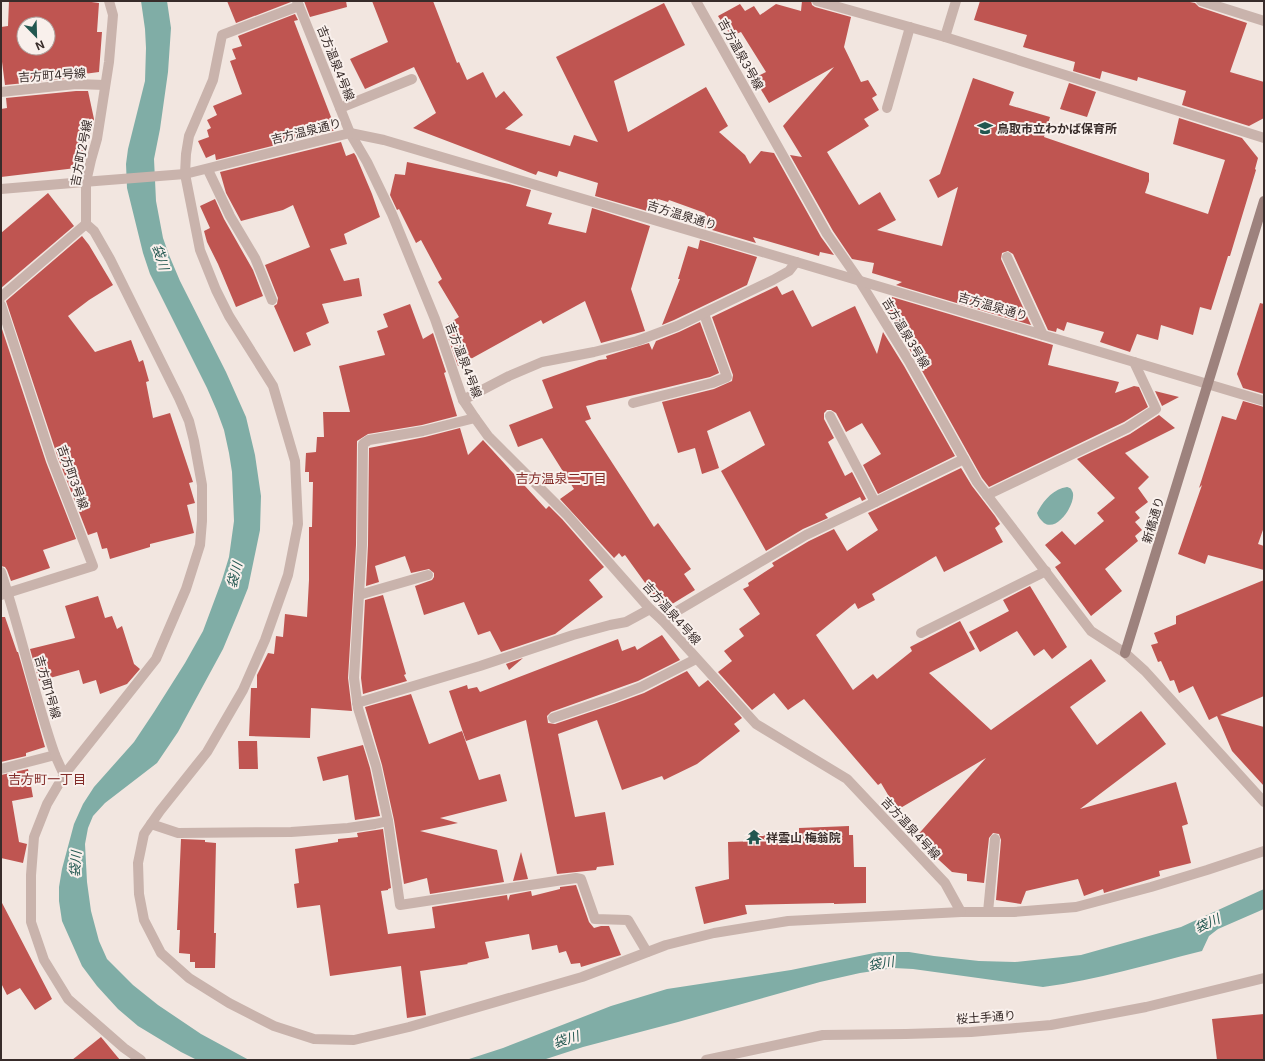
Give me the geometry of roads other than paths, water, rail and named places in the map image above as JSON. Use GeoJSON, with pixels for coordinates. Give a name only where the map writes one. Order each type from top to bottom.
{"type":"FeatureCollection","features":[{"type":"Feature","properties":{"kind":"street","name":"吉方町2号線"},"geometry":{"type":"LineString","coordinates":[[86,224],[91,181],[91,160],[97,139],[109,62],[113,15],[109,1]]}},
{"type":"Feature","properties":{"kind":"street","name":"吉方温泉3号線"},"geometry":{"type":"LineString","coordinates":[[696,1],[827,234],[859,280],[910,363],[977,482],[1091,631],[1125,653]]}},
{"type":"Feature","properties":{"kind":"street"},"geometry":{"type":"LineString","coordinates":[[817,1],[945,37],[1264,138]]}},
{"type":"Feature","properties":{"kind":"street"},"geometry":{"type":"LineString","coordinates":[[945,37],[956,1]]}},
{"type":"Feature","properties":{"kind":"street"},"geometry":{"type":"LineString","coordinates":[[1201,1],[1264,21]]}},
{"type":"Feature","properties":{"kind":"street"},"geometry":{"type":"LineString","coordinates":[[298,4],[222,35],[213,80],[190,136],[180,175],[200,250],[216,290],[229,316],[273,386],[295,461],[298,524],[288,575],[265,640],[243,690],[207,752],[144,834],[138,863],[139,894],[144,920],[161,953],[189,978],[229,1003],[274,1026],[314,1038],[354,1040],[409,1027],[582,977],[666,945],[714,933],[788,921],[961,912],[1014,912],[1076,907],[1165,883],[1264,851]]}},
{"type":"Feature","properties":{"kind":"street","name":"吉方温泉4号線"},"geometry":{"type":"LineString","coordinates":[[298,4],[350,133],[367,162],[392,214],[435,319],[463,400],[488,436],[567,515],[650,609],[662,620],[756,724],[847,779],[945,883],[961,912]]}},
{"type":"Feature","properties":{"kind":"street"},"geometry":{"type":"LineString","coordinates":[[887,108],[910,27]]}},
{"type":"Feature","properties":{"kind":"street"},"geometry":{"type":"LineString","coordinates":[[340,108],[412,78]]}},
{"type":"Feature","properties":{"kind":"street","name":"吉方町4号線"},"geometry":{"type":"LineString","coordinates":[[1,92],[76,84],[105,85]]}},
{"type":"Feature","properties":{"kind":"street","name":"吉方温泉通り"},"geometry":{"type":"LineString","coordinates":[[1,189],[180,175],[208,170],[350,133],[384,140],[1264,401]]}},
{"type":"Feature","properties":{"kind":"street"},"geometry":{"type":"LineString","coordinates":[[208,170],[230,216],[255,258],[272,300]]}},
{"type":"Feature","properties":{"kind":"street","name":"新橋通り"},"geometry":{"type":"LineString","coordinates":[[1125,653],[1264,201]]}},
{"type":"Feature","properties":{"kind":"street"},"geometry":{"type":"LineString","coordinates":[[1,297],[86,224],[94,232],[110,259],[179,398],[189,421],[194,441],[202,485],[202,521],[200,545],[186,589],[156,658],[64,775],[47,804],[34,837],[31,875],[31,922],[44,960],[68,999],[118,1044],[142,1060]]}},
{"type":"Feature","properties":{"kind":"street"},"geometry":{"type":"LineString","coordinates":[[1007,257],[1043,335]]}},
{"type":"Feature","properties":{"kind":"street"},"geometry":{"type":"LineString","coordinates":[[463,400],[509,376],[542,362],[594,352],[637,341],[676,326],[773,280],[789,271],[796,262]]}},
{"type":"Feature","properties":{"kind":"street","name":"吉方町3号線"},"geometry":{"type":"LineString","coordinates":[[1,305],[52,460],[93,566],[4,593]]}},
{"type":"Feature","properties":{"kind":"street"},"geometry":{"type":"LineString","coordinates":[[633,403],[712,382],[726,376],[704,314]]}},
{"type":"Feature","properties":{"kind":"street"},"geometry":{"type":"LineString","coordinates":[[987,495],[1127,428],[1156,409],[1134,362]]}},
{"type":"Feature","properties":{"kind":"street"},"geometry":{"type":"LineString","coordinates":[[830,416],[875,502]]}},
{"type":"Feature","properties":{"kind":"street"},"geometry":{"type":"LineString","coordinates":[[475,418],[423,431],[369,440],[363,444],[362,545],[354,678],[357,703],[376,766],[388,821],[400,905],[576,878],[580,879],[595,919],[628,920],[647,952]]}},
{"type":"Feature","properties":{"kind":"street"},"geometry":{"type":"LineString","coordinates":[[662,620],[806,535],[964,459]]}},
{"type":"Feature","properties":{"kind":"street"},"geometry":{"type":"LineString","coordinates":[[921,634],[1046,571]]}},
{"type":"Feature","properties":{"kind":"street","name":"吉方町1号線"},"geometry":{"type":"LineString","coordinates":[[1,572],[4,593],[41,713],[55,755],[64,775]]}},
{"type":"Feature","properties":{"kind":"street"},"geometry":{"type":"LineString","coordinates":[[359,595],[428,575]]}},
{"type":"Feature","properties":{"kind":"street"},"geometry":{"type":"LineString","coordinates":[[357,703],[480,666],[573,635],[626,622],[650,609]]}},
{"type":"Feature","properties":{"kind":"street"},"geometry":{"type":"LineString","coordinates":[[1125,653],[1146,671],[1264,802]]}},
{"type":"Feature","properties":{"kind":"street"},"geometry":{"type":"LineString","coordinates":[[553,718],[641,688],[696,659]]}},
{"type":"Feature","properties":{"kind":"street"},"geometry":{"type":"LineString","coordinates":[[1,769],[55,755]]}},
{"type":"Feature","properties":{"kind":"street"},"geometry":{"type":"LineString","coordinates":[[151,824],[178,833],[291,832],[348,828],[388,821]]}},
{"type":"Feature","properties":{"kind":"street"},"geometry":{"type":"LineString","coordinates":[[988,912],[995,839]]}},
{"type":"Feature","properties":{"kind":"street","name":"桜土手通り"},"geometry":{"type":"LineString","coordinates":[[706,1060],[823,1035],[971,1032],[1051,1025],[1146,1007],[1264,978]]}},
{"type":"Feature","properties":{"kind":"water","name":"袋川"},"geometry":{"type":"Polygon","coordinates":[[[141,1],[167,1],[171,28],[168,72],[154,159],[156,201],[163,238],[180,281],[226,372],[246,417],[255,455],[261,496],[260,530],[248,588],[238,613],[223,649],[178,732],[157,763],[105,803],[93,816],[88,828],[85,844],[87,882],[91,911],[99,941],[107,959],[133,985],[158,1005],[201,1034],[249,1060],[197,1060],[138,1026],[118,1009],[97,986],[82,966],[62,921],[59,901],[59,887],[62,869],[74,824],[83,804],[94,787],[134,742],[185,663],[203,631],[229,557],[234,521],[232,472],[224,430],[207,388],[150,274],[143,253],[127,188],[126,164],[128,149],[145,81],[146,48],[141,1]]]}},
{"type":"Feature","properties":{"kind":"water"},"geometry":{"type":"Polygon","coordinates":[[[1067,487],[1071,489],[1073,495],[1070,507],[1066,514],[1056,523],[1050,525],[1044,523],[1037,513],[1039,509],[1045,500],[1053,493],[1067,487]]]}},
{"type":"Feature","properties":{"kind":"water","name":"袋川"},"geometry":{"type":"Polygon","coordinates":[[[1264,889],[1264,909],[1218,929],[1209,936],[1202,951],[1083,980],[1043,987],[913,969],[894,968],[860,973],[820,982],[583,1047],[543,1060],[466,1060],[503,1048],[611,1006],[667,989],[791,970],[879,952],[909,952],[979,961],[1015,962],[1081,955],[1181,927],[1264,889]]]}},
{"type":"Feature","properties":{"kind":"place","name":"鳥取市立わかば保育所"},"geometry":{"type":"Point","coordinates":[985,128]}},
{"type":"Feature","properties":{"kind":"place","name":"祥雲山 梅翁院"},"geometry":{"type":"Point","coordinates":[754,837]}},
{"type":"Feature","properties":{"kind":"district","name":"吉方温泉二丁目"},"geometry":{"type":"Point","coordinates":[561,478]}},
{"type":"Feature","properties":{"kind":"district","name":"吉方町一丁目"},"geometry":{"type":"Point","coordinates":[47,779]}}]}
